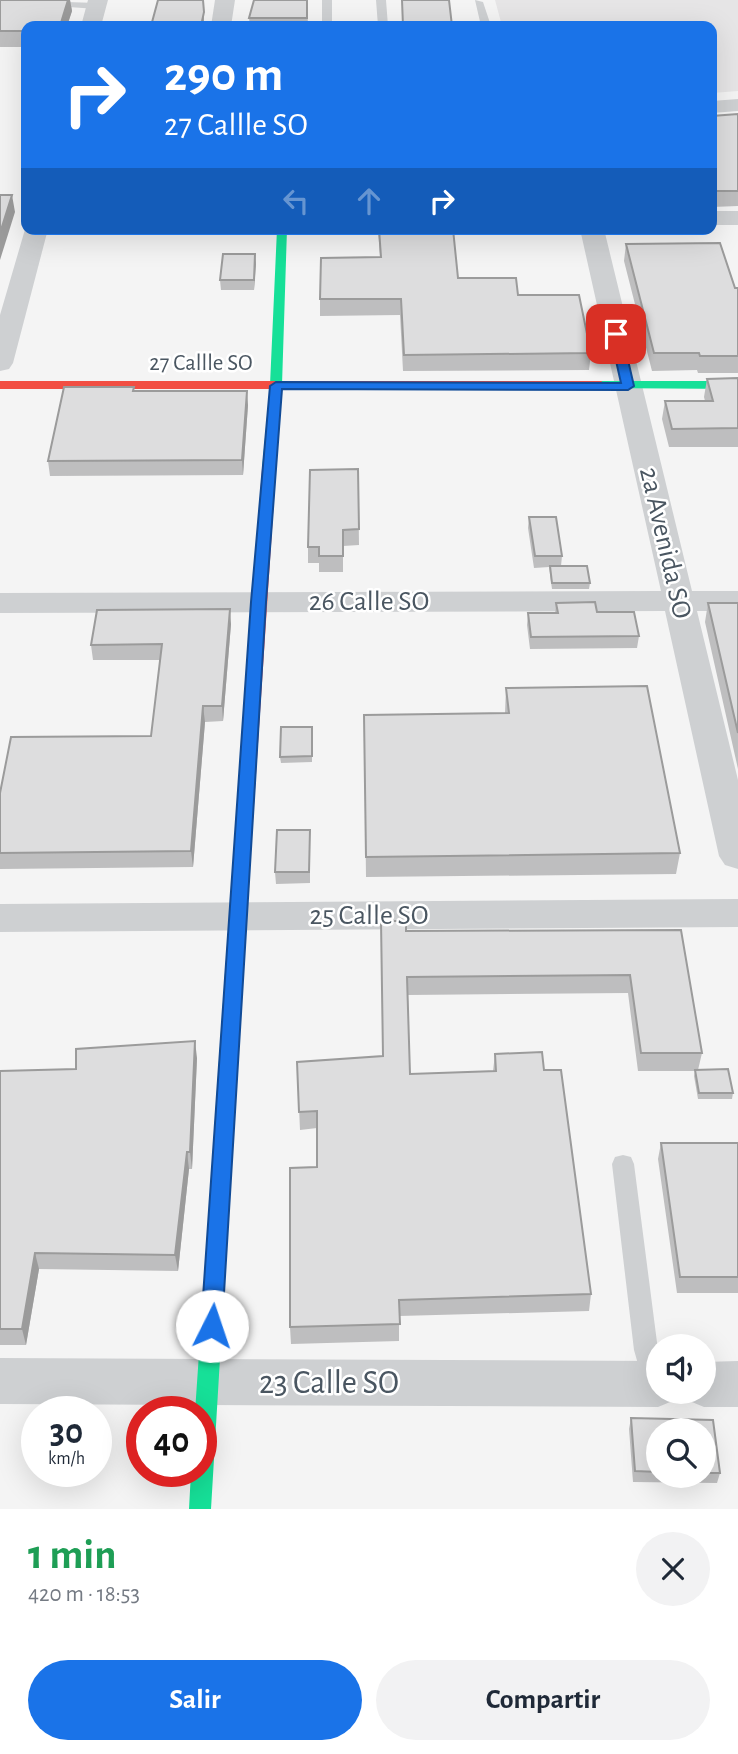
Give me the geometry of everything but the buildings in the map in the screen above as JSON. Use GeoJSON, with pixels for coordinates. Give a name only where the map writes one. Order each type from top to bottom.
{"type":"FeatureCollection","features":[{"type":"Feature","properties":{"kind":"street"},"geometry":{"type":"LineString","coordinates":[[223,21],[225,0]]}},
{"type":"Feature","properties":{"kind":"street"},"geometry":{"type":"LineString","coordinates":[[93,21],[98,3]]}},
{"type":"Feature","properties":{"kind":"street"},"geometry":{"type":"LineString","coordinates":[[717,107],[738,105]]}},
{"type":"Feature","properties":{"kind":"street"},"geometry":{"type":"LineString","coordinates":[[717,120],[738,118]]}},
{"type":"Feature","properties":{"kind":"street"},"geometry":{"type":"LineString","coordinates":[[717,218],[738,218]]}},
{"type":"Feature","properties":{"kind":"street"},"geometry":{"type":"LineString","coordinates":[[34,235],[0,365],[91,385]]}},
{"type":"Feature","properties":{"kind":"street"},"geometry":{"type":"LineString","coordinates":[[200,1509],[258,602],[276,386],[282,235]]}},
{"type":"Feature","properties":{"kind":"street","name":"2a Avenida SO"},"geometry":{"type":"LineString","coordinates":[[593,235],[738,856]]}},
{"type":"Feature","properties":{"kind":"street","name":"27 Callle SO"},"geometry":{"type":"LineString","coordinates":[[0,385],[738,386]]}},
{"type":"Feature","properties":{"kind":"street","name":"26 Calle SO"},"geometry":{"type":"LineString","coordinates":[[0,603],[738,601]]}},
{"type":"Feature","properties":{"kind":"street","name":"25 Calle SO"},"geometry":{"type":"LineString","coordinates":[[0,918],[738,913]]}},
{"type":"Feature","properties":{"kind":"street","name":"23 Calle SO"},"geometry":{"type":"LineString","coordinates":[[0,1381],[646,1384]]}},
{"type":"Feature","properties":{"kind":"street"},"geometry":{"type":"LineString","coordinates":[[716,1384],[738,1384]]}},
{"type":"Feature","properties":{"kind":"lane"},"geometry":{"type":"LineString","coordinates":[[12,0],[98,3]]}},
{"type":"Feature","properties":{"kind":"lane"},"geometry":{"type":"LineString","coordinates":[[327,0],[327,21]]}},
{"type":"Feature","properties":{"kind":"lane"},"geometry":{"type":"LineString","coordinates":[[381,0],[383,21]]}},
{"type":"Feature","properties":{"kind":"lane"},"geometry":{"type":"LineString","coordinates":[[478,2],[484,21]]}},
{"type":"Feature","properties":{"kind":"lane"},"geometry":{"type":"LineString","coordinates":[[623,1164],[646,1350]]}},
{"type":"Feature","properties":{"kind":"shaded area"},"geometry":{"type":"Polygon","coordinates":[[[495,0],[738,0],[738,91],[717,93],[717,21],[501,21],[495,0]]]}},
{"type":"Feature","properties":{"kind":"traffic: fast"},"geometry":{"type":"LineString","coordinates":[[269,469],[276,385],[282,235]]}},
{"type":"Feature","properties":{"kind":"traffic: fast"},"geometry":{"type":"LineString","coordinates":[[601,385],[738,385]]}},
{"type":"Feature","properties":{"kind":"traffic: fast"},"geometry":{"type":"LineString","coordinates":[[200,1509],[234,973]]}},
{"type":"Feature","properties":{"kind":"traffic: jam"},"geometry":{"type":"LineString","coordinates":[[0,385],[601,385]]}},
{"type":"Feature","properties":{"kind":"traffic: jam"},"geometry":{"type":"LineString","coordinates":[[234,973],[269,469]]}},
{"type":"Feature","properties":{"kind":"route"},"geometry":{"type":"LineString","coordinates":[[212,1326],[258,602],[276,386],[628,386],[616,334]]}}]}
